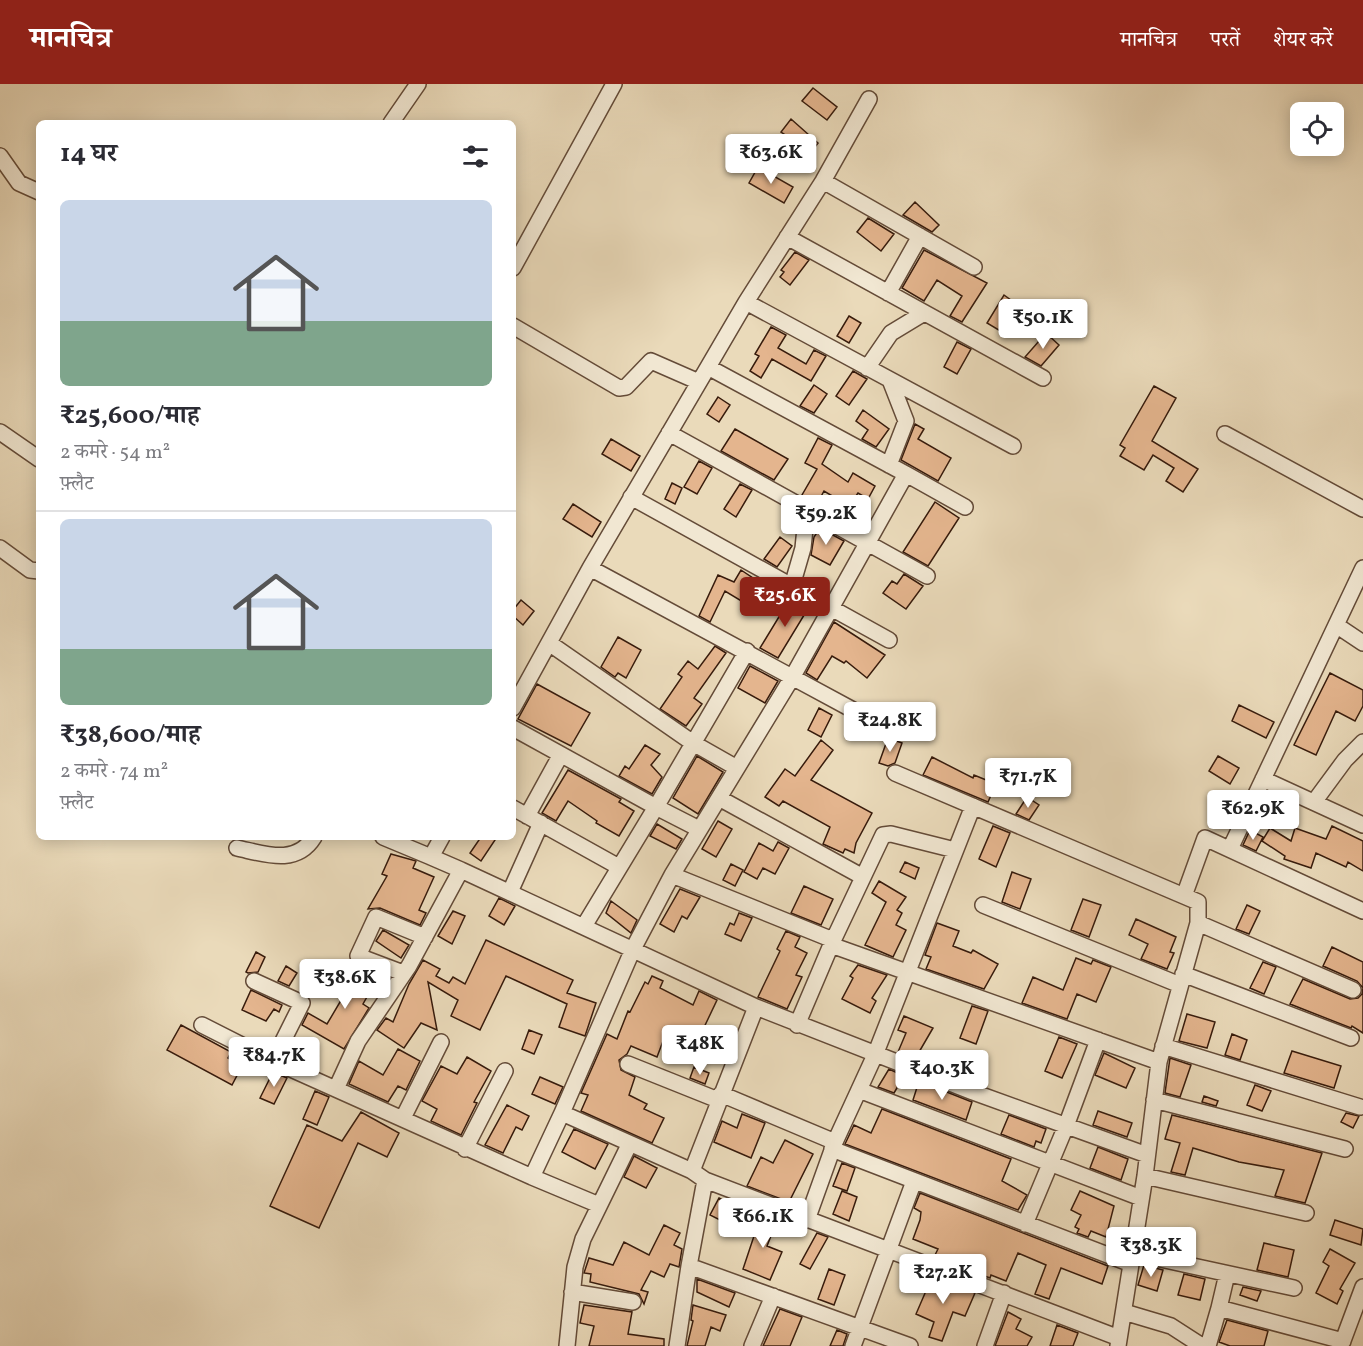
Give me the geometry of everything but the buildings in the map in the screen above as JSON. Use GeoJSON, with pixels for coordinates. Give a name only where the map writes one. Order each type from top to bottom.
{"type":"FeatureCollection","features":[{"type":"Feature","properties":{"kind":"street"},"geometry":{"type":"LineString","coordinates":[[394,120],[418,84]]}},
{"type":"Feature","properties":{"kind":"street"},"geometry":{"type":"LineString","coordinates":[[516,263],[614,84]]}},
{"type":"Feature","properties":{"kind":"street"},"geometry":{"type":"LineString","coordinates":[[516,703],[631,497],[746,302],[823,181],[869,99]]}},
{"type":"Feature","properties":{"kind":"street"},"geometry":{"type":"LineString","coordinates":[[0,156],[19,183],[36,191]]}},
{"type":"Feature","properties":{"kind":"street"},"geometry":{"type":"LineString","coordinates":[[823,181],[974,267]]}},
{"type":"Feature","properties":{"kind":"street"},"geometry":{"type":"LineString","coordinates":[[888,292],[920,236]]}},
{"type":"Feature","properties":{"kind":"street"},"geometry":{"type":"LineString","coordinates":[[787,237],[1043,378]]}},
{"type":"Feature","properties":{"kind":"street"},"geometry":{"type":"LineString","coordinates":[[746,302],[1012,446]]}},
{"type":"Feature","properties":{"kind":"street"},"geometry":{"type":"LineString","coordinates":[[867,368],[891,333],[924,313]]}},
{"type":"Feature","properties":{"kind":"street"},"geometry":{"type":"LineString","coordinates":[[516,328],[619,388],[626,387],[651,361],[699,382]]}},
{"type":"Feature","properties":{"kind":"street"},"geometry":{"type":"LineString","coordinates":[[708,367],[965,507]]}},
{"type":"Feature","properties":{"kind":"street"},"geometry":{"type":"LineString","coordinates":[[889,465],[906,420],[891,380]]}},
{"type":"Feature","properties":{"kind":"street"},"geometry":{"type":"LineString","coordinates":[[0,432],[36,457]]}},
{"type":"Feature","properties":{"kind":"street"},"geometry":{"type":"LineString","coordinates":[[669,434],[927,576]]}},
{"type":"Feature","properties":{"kind":"street"},"geometry":{"type":"LineString","coordinates":[[1226,434],[1363,509]]}},
{"type":"Feature","properties":{"kind":"street"},"geometry":{"type":"LineString","coordinates":[[532,1177],[633,949],[672,875],[793,676],[906,474]]}},
{"type":"Feature","properties":{"kind":"street"},"geometry":{"type":"LineString","coordinates":[[631,497],[889,640]]}},
{"type":"Feature","properties":{"kind":"street"},"geometry":{"type":"LineString","coordinates":[[792,586],[803,548],[807,509]]}},
{"type":"Feature","properties":{"kind":"street"},"geometry":{"type":"LineString","coordinates":[[0,548],[30,570],[36,571]]}},
{"type":"Feature","properties":{"kind":"street"},"geometry":{"type":"LineString","coordinates":[[590,568],[853,710]]}},
{"type":"Feature","properties":{"kind":"street"},"geometry":{"type":"LineString","coordinates":[[1230,849],[1363,568]]}},
{"type":"Feature","properties":{"kind":"street"},"geometry":{"type":"LineString","coordinates":[[1336,625],[1363,643]]}},
{"type":"Feature","properties":{"kind":"street"},"geometry":{"type":"LineString","coordinates":[[549,643],[693,743],[737,768]]}},
{"type":"Feature","properties":{"kind":"street"},"geometry":{"type":"LineString","coordinates":[[584,926],[747,651]]}},
{"type":"Feature","properties":{"kind":"street"},"geometry":{"type":"LineString","coordinates":[[516,730],[560,756],[699,829]]}},
{"type":"Feature","properties":{"kind":"street"},"geometry":{"type":"LineString","coordinates":[[1314,802],[1345,759],[1363,742]]}},
{"type":"Feature","properties":{"kind":"street"},"geometry":{"type":"LineString","coordinates":[[510,892],[534,819],[560,756]]}},
{"type":"Feature","properties":{"kind":"street"},"geometry":{"type":"LineString","coordinates":[[562,1113],[692,1171],[705,1180],[1004,1293],[1119,1342],[1142,1198],[1159,1062],[1198,923],[1198,902],[895,773]]}},
{"type":"Feature","properties":{"kind":"street"},"geometry":{"type":"LineString","coordinates":[[1263,779],[1363,825]]}},
{"type":"Feature","properties":{"kind":"street"},"geometry":{"type":"LineString","coordinates":[[719,798],[863,877]]}},
{"type":"Feature","properties":{"kind":"street"},"geometry":{"type":"LineString","coordinates":[[807,1220],[833,1145],[875,1055],[973,806]]}},
{"type":"Feature","properties":{"kind":"street"},"geometry":{"type":"LineString","coordinates":[[516,810],[619,867]]}},
{"type":"Feature","properties":{"kind":"street"},"geometry":{"type":"LineString","coordinates":[[797,1025],[879,840],[886,833],[955,850]]}},
{"type":"Feature","properties":{"kind":"street"},"geometry":{"type":"LineString","coordinates":[[1184,896],[1205,838],[1363,911]]}},
{"type":"Feature","properties":{"kind":"street"},"geometry":{"type":"LineString","coordinates":[[237,848],[292,856],[304,850],[312,840]]}},
{"type":"Feature","properties":{"kind":"street"},"geometry":{"type":"LineString","coordinates":[[405,840],[434,844],[461,870],[797,1025],[1147,1155]]}},
{"type":"Feature","properties":{"kind":"street"},"geometry":{"type":"LineString","coordinates":[[336,1089],[358,1041],[425,937],[461,870]]}},
{"type":"Feature","properties":{"kind":"street"},"geometry":{"type":"LineString","coordinates":[[672,875],[832,943],[1159,1062]]}},
{"type":"Feature","properties":{"kind":"street"},"geometry":{"type":"LineString","coordinates":[[983,905],[1182,979],[1351,1038]]}},
{"type":"Feature","properties":{"kind":"street"},"geometry":{"type":"LineString","coordinates":[[403,973],[358,956],[376,917],[425,937]]}},
{"type":"Feature","properties":{"kind":"street"},"geometry":{"type":"LineString","coordinates":[[1198,923],[1353,990]]}},
{"type":"Feature","properties":{"kind":"street"},"geometry":{"type":"LineString","coordinates":[[254,981],[302,1003],[273,1061]]}},
{"type":"Feature","properties":{"kind":"street"},"geometry":{"type":"LineString","coordinates":[[692,1171],[756,1007]]}},
{"type":"Feature","properties":{"kind":"street"},"geometry":{"type":"LineString","coordinates":[[202,1025],[273,1061],[403,1118],[465,1149],[599,1205]]}},
{"type":"Feature","properties":{"kind":"street"},"geometry":{"type":"LineString","coordinates":[[1025,1224],[1066,1126],[1098,1040]]}},
{"type":"Feature","properties":{"kind":"street"},"geometry":{"type":"LineString","coordinates":[[403,1118],[441,1042]]}},
{"type":"Feature","properties":{"kind":"street"},"geometry":{"type":"LineString","coordinates":[[1163,1046],[1360,1107]]}},
{"type":"Feature","properties":{"kind":"street"},"geometry":{"type":"LineString","coordinates":[[628,1064],[719,1097],[914,1181],[1025,1224],[1132,1258],[1294,1288]]}},
{"type":"Feature","properties":{"kind":"street"},"geometry":{"type":"LineString","coordinates":[[465,1149],[505,1071]]}},
{"type":"Feature","properties":{"kind":"street"},"geometry":{"type":"LineString","coordinates":[[859,1090],[1049,1165],[1142,1198]]}},
{"type":"Feature","properties":{"kind":"street"},"geometry":{"type":"LineString","coordinates":[[1154,1100],[1346,1149]]}},
{"type":"Feature","properties":{"kind":"street"},"geometry":{"type":"LineString","coordinates":[[567,1346],[575,1267],[583,1239],[630,1145]]}},
{"type":"Feature","properties":{"kind":"street"},"geometry":{"type":"LineString","coordinates":[[1145,1176],[1306,1213]]}},
{"type":"Feature","properties":{"kind":"street"},"geometry":{"type":"LineString","coordinates":[[677,1346],[705,1180]]}},
{"type":"Feature","properties":{"kind":"street"},"geometry":{"type":"LineString","coordinates":[[853,1346],[914,1181]]}},
{"type":"Feature","properties":{"kind":"street"},"geometry":{"type":"LineString","coordinates":[[689,1266],[910,1346]]}},
{"type":"Feature","properties":{"kind":"street"},"geometry":{"type":"LineString","coordinates":[[1208,1346],[1227,1274]]}},
{"type":"Feature","properties":{"kind":"street"},"geometry":{"type":"LineString","coordinates":[[1219,1308],[1342,1343],[1363,1287]]}},
{"type":"Feature","properties":{"kind":"street"},"geometry":{"type":"LineString","coordinates":[[572,1292],[633,1302]]}},
{"type":"Feature","properties":{"kind":"street"},"geometry":{"type":"LineString","coordinates":[[985,1346],[1004,1293]]}},
{"type":"Feature","properties":{"kind":"street"},"geometry":{"type":"LineString","coordinates":[[752,1346],[773,1296]]}},
{"type":"Feature","properties":{"kind":"street"},"geometry":{"type":"LineString","coordinates":[[1124,1311],[1171,1326],[1202,1346]]}}]}
